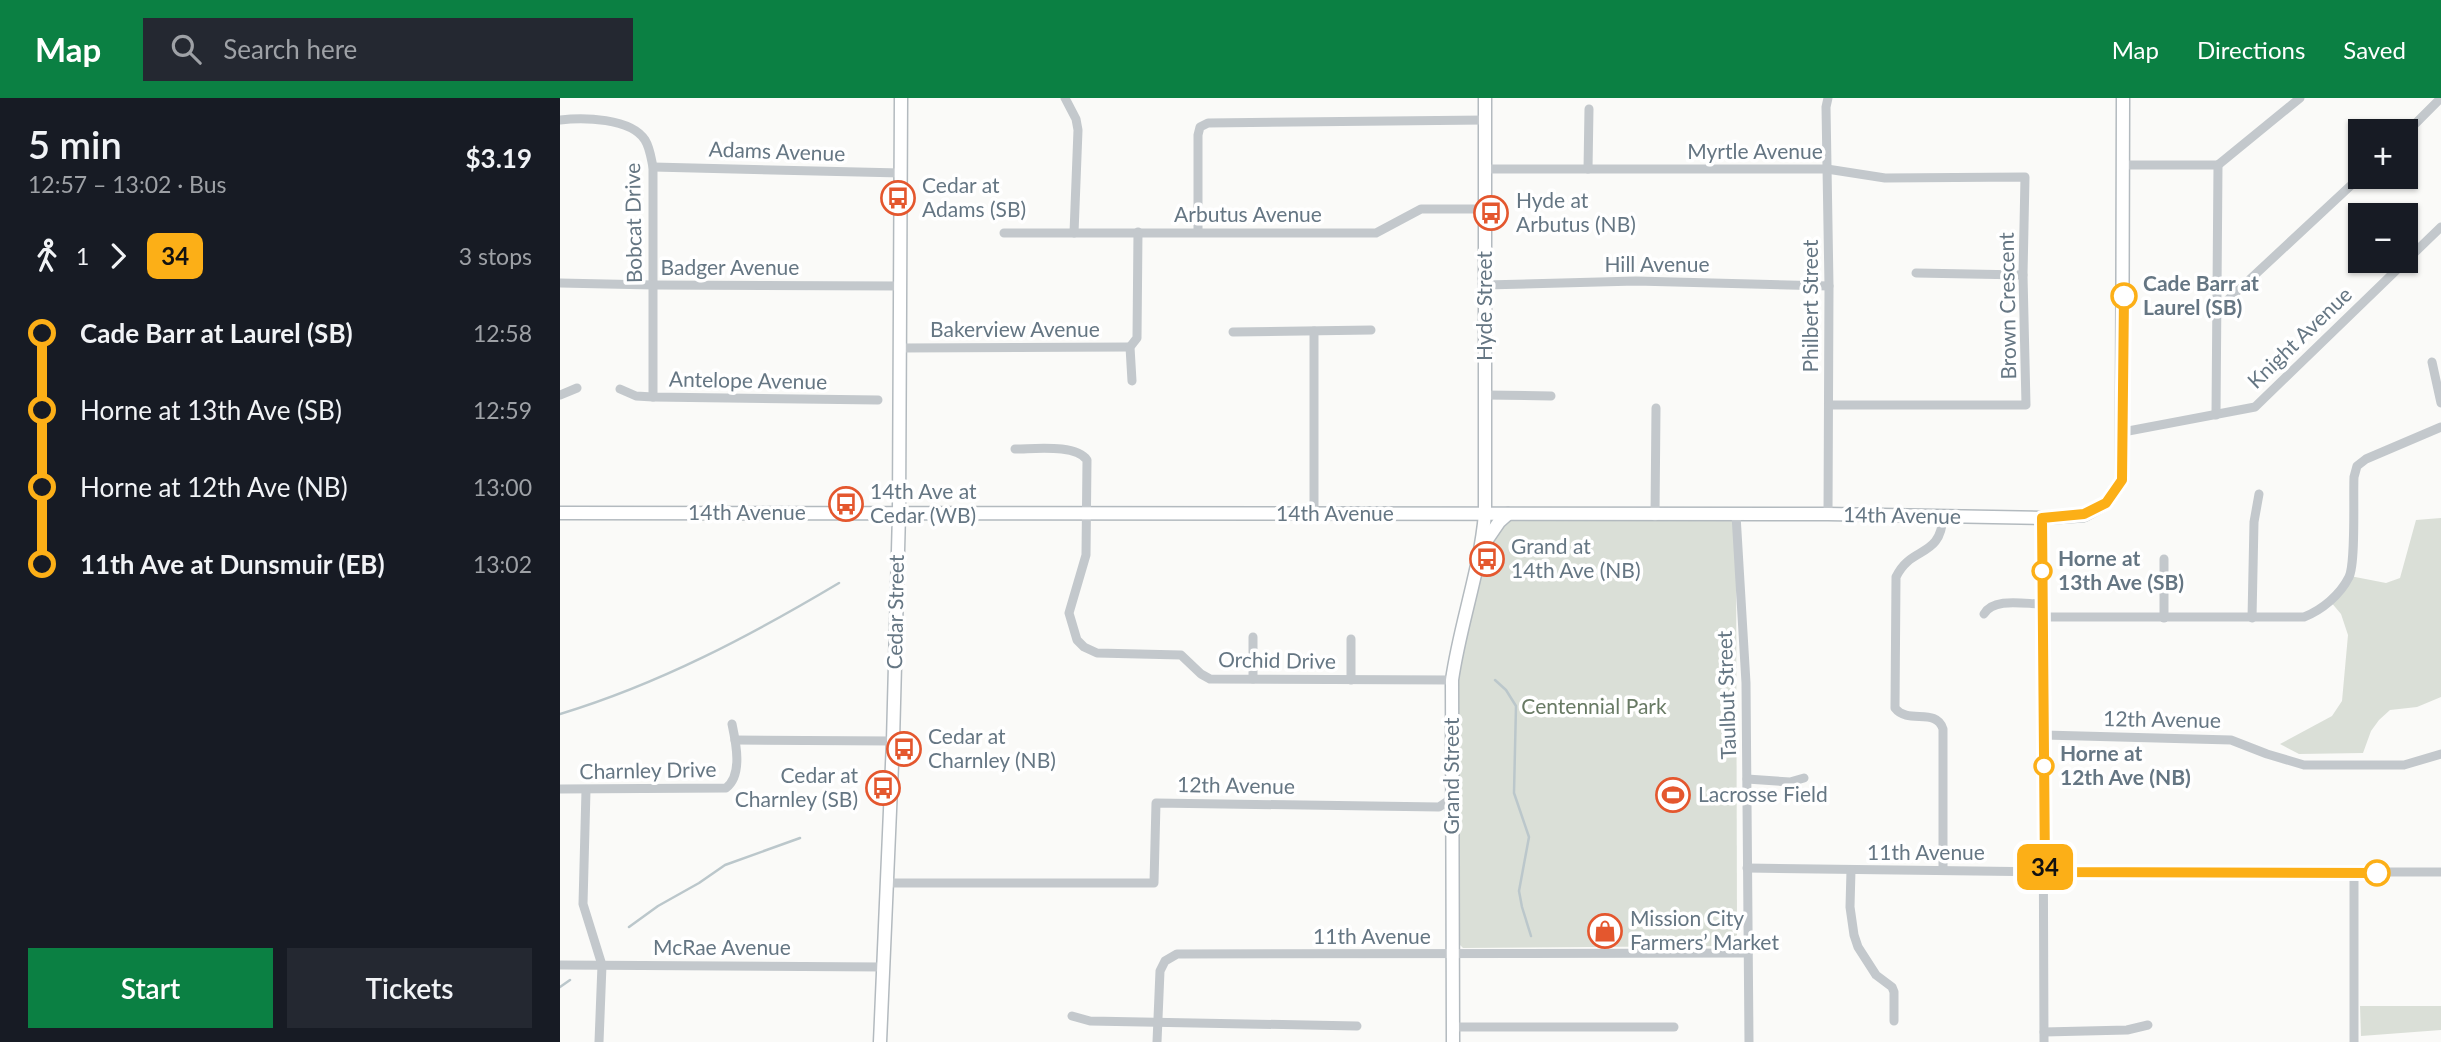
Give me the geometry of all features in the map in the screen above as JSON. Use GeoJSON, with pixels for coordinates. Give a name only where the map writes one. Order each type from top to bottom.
{"type":"FeatureCollection","features":[{"type":"Feature","properties":{"kind":"street","name":"Cedar Street"},"geometry":{"type":"LineString","coordinates":[[880,1042],[893,741],[899,513],[901,98]]}},
{"type":"Feature","properties":{"kind":"street"},"geometry":{"type":"LineString","coordinates":[[1065,98],[1076,119],[1078,130],[1074,233]]}},
{"type":"Feature","properties":{"kind":"street","name":"Hyde Street"},"geometry":{"type":"LineString","coordinates":[[1485,98],[1485,514]]}},
{"type":"Feature","properties":{"kind":"street","name":"Philbert Street"},"geometry":{"type":"LineString","coordinates":[[1828,98],[1828,514]]}},
{"type":"Feature","properties":{"kind":"street"},"geometry":{"type":"LineString","coordinates":[[2123,98],[2123,432]]}},
{"type":"Feature","properties":{"kind":"street"},"geometry":{"type":"LineString","coordinates":[[2124,165],[2218,165],[2300,98]]}},
{"type":"Feature","properties":{"kind":"street"},"geometry":{"type":"LineString","coordinates":[[2418,121],[2441,98]]}},
{"type":"Feature","properties":{"kind":"street"},"geometry":{"type":"LineString","coordinates":[[1588,169],[1589,109]]}},
{"type":"Feature","properties":{"kind":"street","name":"Bobcat Drive"},"geometry":{"type":"LineString","coordinates":[[560,120],[577,117],[615,122],[644,138],[650,153],[653,167],[653,397]]}},
{"type":"Feature","properties":{"kind":"street"},"geometry":{"type":"LineString","coordinates":[[1198,232],[1198,135],[1200,127],[1208,123],[1485,120]]}},
{"type":"Feature","properties":{"kind":"street"},"geometry":{"type":"LineString","coordinates":[[2216,415],[2218,165]]}},
{"type":"Feature","properties":{"kind":"street","name":"Adams Avenue"},"geometry":{"type":"LineString","coordinates":[[653,167],[901,173]]}},
{"type":"Feature","properties":{"kind":"street","name":"Myrtle Avenue"},"geometry":{"type":"LineString","coordinates":[[1485,169],[1827,169],[1885,178],[2025,177]]}},
{"type":"Feature","properties":{"kind":"street","name":"Brown Crescent"},"geometry":{"type":"LineString","coordinates":[[1829,405],[2026,405],[2023,275],[2025,177]]}},
{"type":"Feature","properties":{"kind":"street"},"geometry":{"type":"LineString","coordinates":[[2218,309],[2348,188]]}},
{"type":"Feature","properties":{"kind":"street","name":"Arbutus Avenue"},"geometry":{"type":"LineString","coordinates":[[1004,233],[1376,233],[1421,209],[1485,209]]}},
{"type":"Feature","properties":{"kind":"street","name":"Knight Avenue"},"geometry":{"type":"LineString","coordinates":[[2123,432],[2255,407],[2441,227]]}},
{"type":"Feature","properties":{"kind":"street"},"geometry":{"type":"LineString","coordinates":[[1132,381],[1130,347],[1137,338],[1138,232]]}},
{"type":"Feature","properties":{"kind":"street"},"geometry":{"type":"LineString","coordinates":[[1916,273],[2023,275]]}},
{"type":"Feature","properties":{"kind":"street","name":"Hill Avenue"},"geometry":{"type":"LineString","coordinates":[[1485,285],[1636,281],[1829,286]]}},
{"type":"Feature","properties":{"kind":"street","name":"Badger Avenue"},"geometry":{"type":"LineString","coordinates":[[560,283],[901,286]]}},
{"type":"Feature","properties":{"kind":"street"},"geometry":{"type":"LineString","coordinates":[[1233,332],[1371,330]]}},
{"type":"Feature","properties":{"kind":"street"},"geometry":{"type":"LineString","coordinates":[[1314,331],[1314,514]]}},
{"type":"Feature","properties":{"kind":"street","name":"Bakerview Avenue"},"geometry":{"type":"LineString","coordinates":[[901,348],[1130,347]]}},
{"type":"Feature","properties":{"kind":"street"},"geometry":{"type":"LineString","coordinates":[[2432,362],[2441,403]]}},
{"type":"Feature","properties":{"kind":"street"},"geometry":{"type":"LineString","coordinates":[[560,395],[577,388]]}},
{"type":"Feature","properties":{"kind":"street","name":"Antelope Avenue"},"geometry":{"type":"LineString","coordinates":[[620,389],[636,396],[653,397],[878,400]]}},
{"type":"Feature","properties":{"kind":"street"},"geometry":{"type":"LineString","coordinates":[[1485,395],[1552,396]]}},
{"type":"Feature","properties":{"kind":"street"},"geometry":{"type":"LineString","coordinates":[[1655,516],[1656,408]]}},
{"type":"Feature","properties":{"kind":"street"},"geometry":{"type":"LineString","coordinates":[[2043,617],[2304,617],[2319,611],[2350,576],[2354,477],[2357,466],[2365,459],[2441,427]]}},
{"type":"Feature","properties":{"kind":"street","name":"14th Avenue"},"geometry":{"type":"LineString","coordinates":[[560,513],[1655,516],[1828,514],[2042,518],[2084,514],[2106,503],[2122,480],[2123,432]]}},
{"type":"Feature","properties":{"kind":"street","name":"Orchid Drive"},"geometry":{"type":"LineString","coordinates":[[1016,449],[1071,450],[1087,460],[1085,561],[1069,613],[1072,629],[1080,644],[1097,653],[1177,654],[1184,657],[1205,677],[1452,680]]}},
{"type":"Feature","properties":{"kind":"street"},"geometry":{"type":"LineString","coordinates":[[2252,618],[2254,522],[2259,494]]}},
{"type":"Feature","properties":{"kind":"street","name":"Grand Street"},"geometry":{"type":"LineString","coordinates":[[1453,1042],[1452,680],[1457,645],[1482,547],[1485,514]]}},
{"type":"Feature","properties":{"kind":"street"},"geometry":{"type":"LineString","coordinates":[[1482,547],[1499,522],[1508,514]]}},
{"type":"Feature","properties":{"kind":"street","name":"Taulbut Street"},"geometry":{"type":"LineString","coordinates":[[1736,515],[1746,683],[1749,1042]]}},
{"type":"Feature","properties":{"kind":"street"},"geometry":{"type":"LineString","coordinates":[[1943,516],[1939,539],[1932,547],[1901,566],[1896,577],[1895,708],[1906,716],[1936,718],[1941,722],[1944,869]]}},
{"type":"Feature","properties":{"kind":"street"},"geometry":{"type":"LineString","coordinates":[[2042,518],[2044,1037],[2127,1030],[2148,1025]]}},
{"type":"Feature","properties":{"kind":"street"},"geometry":{"type":"LineString","coordinates":[[2164,559],[2164,618]]}},
{"type":"Feature","properties":{"kind":"street"},"geometry":{"type":"LineString","coordinates":[[1984,614],[1994,605],[2042,604]]}},
{"type":"Feature","properties":{"kind":"street"},"geometry":{"type":"LineString","coordinates":[[1253,637],[1253,679]]}},
{"type":"Feature","properties":{"kind":"street"},"geometry":{"type":"LineString","coordinates":[[1351,639],[1351,680]]}},
{"type":"Feature","properties":{"kind":"street","name":"Charnley Drive"},"geometry":{"type":"LineString","coordinates":[[560,789],[726,788],[736,777],[736,740],[732,724]]}},
{"type":"Feature","properties":{"kind":"street","name":"12th Avenue"},"geometry":{"type":"LineString","coordinates":[[2044,735],[2231,740],[2304,765],[2404,765],[2441,754]]}},
{"type":"Feature","properties":{"kind":"street","name":"Charnley Drive"},"geometry":{"type":"LineString","coordinates":[[736,740],[893,741]]}},
{"type":"Feature","properties":{"kind":"street"},"geometry":{"type":"LineString","coordinates":[[1747,779],[1790,782],[1804,778]]}},
{"type":"Feature","properties":{"kind":"street"},"geometry":{"type":"LineString","coordinates":[[586,790],[583,904],[602,965],[599,1042]]}},
{"type":"Feature","properties":{"kind":"street","name":"12th Avenue"},"geometry":{"type":"LineString","coordinates":[[886,883],[1154,883],[1156,803],[1439,807],[1451,799]]}},
{"type":"Feature","properties":{"kind":"street","name":"11th Avenue"},"geometry":{"type":"LineString","coordinates":[[1747,869],[2441,872]]}},
{"type":"Feature","properties":{"kind":"street"},"geometry":{"type":"LineString","coordinates":[[1852,870],[1850,906],[1854,935],[1858,947],[1876,975],[1892,987],[1894,1021]]}},
{"type":"Feature","properties":{"kind":"street"},"geometry":{"type":"LineString","coordinates":[[2354,873],[2354,1042]]}},
{"type":"Feature","properties":{"kind":"street","name":"11th Avenue"},"geometry":{"type":"LineString","coordinates":[[1157,1023],[1160,971],[1165,961],[1177,954],[1748,953]]}},
{"type":"Feature","properties":{"kind":"street","name":"McRae Avenue"},"geometry":{"type":"LineString","coordinates":[[560,965],[883,967]]}},
{"type":"Feature","properties":{"kind":"street"},"geometry":{"type":"LineString","coordinates":[[1072,1016],[1090,1021],[1357,1026]]}},
{"type":"Feature","properties":{"kind":"street"},"geometry":{"type":"LineString","coordinates":[[1157,1023],[1157,1042]]}},
{"type":"Feature","properties":{"kind":"street"},"geometry":{"type":"LineString","coordinates":[[1452,1027],[1674,1027]]}},
{"type":"Feature","properties":{"kind":"green space","name":"Centennial Park"},"geometry":{"type":"Polygon","coordinates":[[[1485,514],[1736,515],[1737,935],[1733,942],[1721,946],[1463,948],[1457,942],[1452,680],[1485,514]]]}},
{"type":"Feature","properties":{"kind":"green space"},"geometry":{"type":"Polygon","coordinates":[[[2441,518],[2441,697],[2417,707],[2390,710],[2371,731],[2363,753],[2299,754],[2280,744],[2332,716],[2342,701],[2348,635],[2341,614],[2330,601],[2350,576],[2386,583],[2400,578],[2416,520],[2441,518]]]}},
{"type":"Feature","properties":{"kind":"green space"},"geometry":{"type":"Polygon","coordinates":[[[2360,1006],[2441,1006],[2441,1030],[2361,1036],[2360,1006]]]}},
{"type":"Feature","properties":{"kind":"waterway"},"geometry":{"type":"LineString","coordinates":[[560,714],[633,688],[703,657],[772,622],[839,583]]}},
{"type":"Feature","properties":{"kind":"waterway"},"geometry":{"type":"LineString","coordinates":[[1495,680],[1506,690],[1516,706],[1514,793],[1529,837],[1519,891],[1531,936]]}},
{"type":"Feature","properties":{"kind":"waterway"},"geometry":{"type":"LineString","coordinates":[[629,927],[725,865],[800,838]]}},
{"type":"Feature","properties":{"kind":"waterway"},"geometry":{"type":"LineString","coordinates":[[560,987],[570,980]]}},
{"type":"Feature","properties":{"kind":"bus line","name":"34"},"geometry":{"type":"LineString","coordinates":[[2124,296],[2122,480],[2106,503],[2084,514],[2042,518],[2045,872],[2377,873]]}},
{"type":"Feature","properties":{"kind":"place","name":"Cedar at Adams (SB)"},"geometry":{"type":"Point","coordinates":[898,198]}},
{"type":"Feature","properties":{"kind":"place","name":"Hyde at Arbutus (NB)"},"geometry":{"type":"Point","coordinates":[1491,213]}},
{"type":"Feature","properties":{"kind":"place","name":"Cade Barr at Laurel (SB)"},"geometry":{"type":"Point","coordinates":[2124,296]}},
{"type":"Feature","properties":{"kind":"place","name":"14th Ave at Cedar (WB)"},"geometry":{"type":"Point","coordinates":[846,504]}},
{"type":"Feature","properties":{"kind":"place","name":"Grand at 14th Ave (NB)"},"geometry":{"type":"Point","coordinates":[1487,559]}},
{"type":"Feature","properties":{"kind":"place","name":"Horne at 13th Ave (SB)"},"geometry":{"type":"Point","coordinates":[2042,571]}},
{"type":"Feature","properties":{"kind":"place","name":"Cedar at Charnley (NB)"},"geometry":{"type":"Point","coordinates":[904,749]}},
{"type":"Feature","properties":{"kind":"place","name":"Horne at 12th Ave (NB)"},"geometry":{"type":"Point","coordinates":[2044,766]}},
{"type":"Feature","properties":{"kind":"place","name":"Cedar at Charnley (SB)"},"geometry":{"type":"Point","coordinates":[883,788]}},
{"type":"Feature","properties":{"kind":"place","name":"Lacrosse Field"},"geometry":{"type":"Point","coordinates":[1673,795]}},
{"type":"Feature","properties":{"kind":"place","name":"Mission City Farmers’ Market"},"geometry":{"type":"Point","coordinates":[1605,931]}}]}
